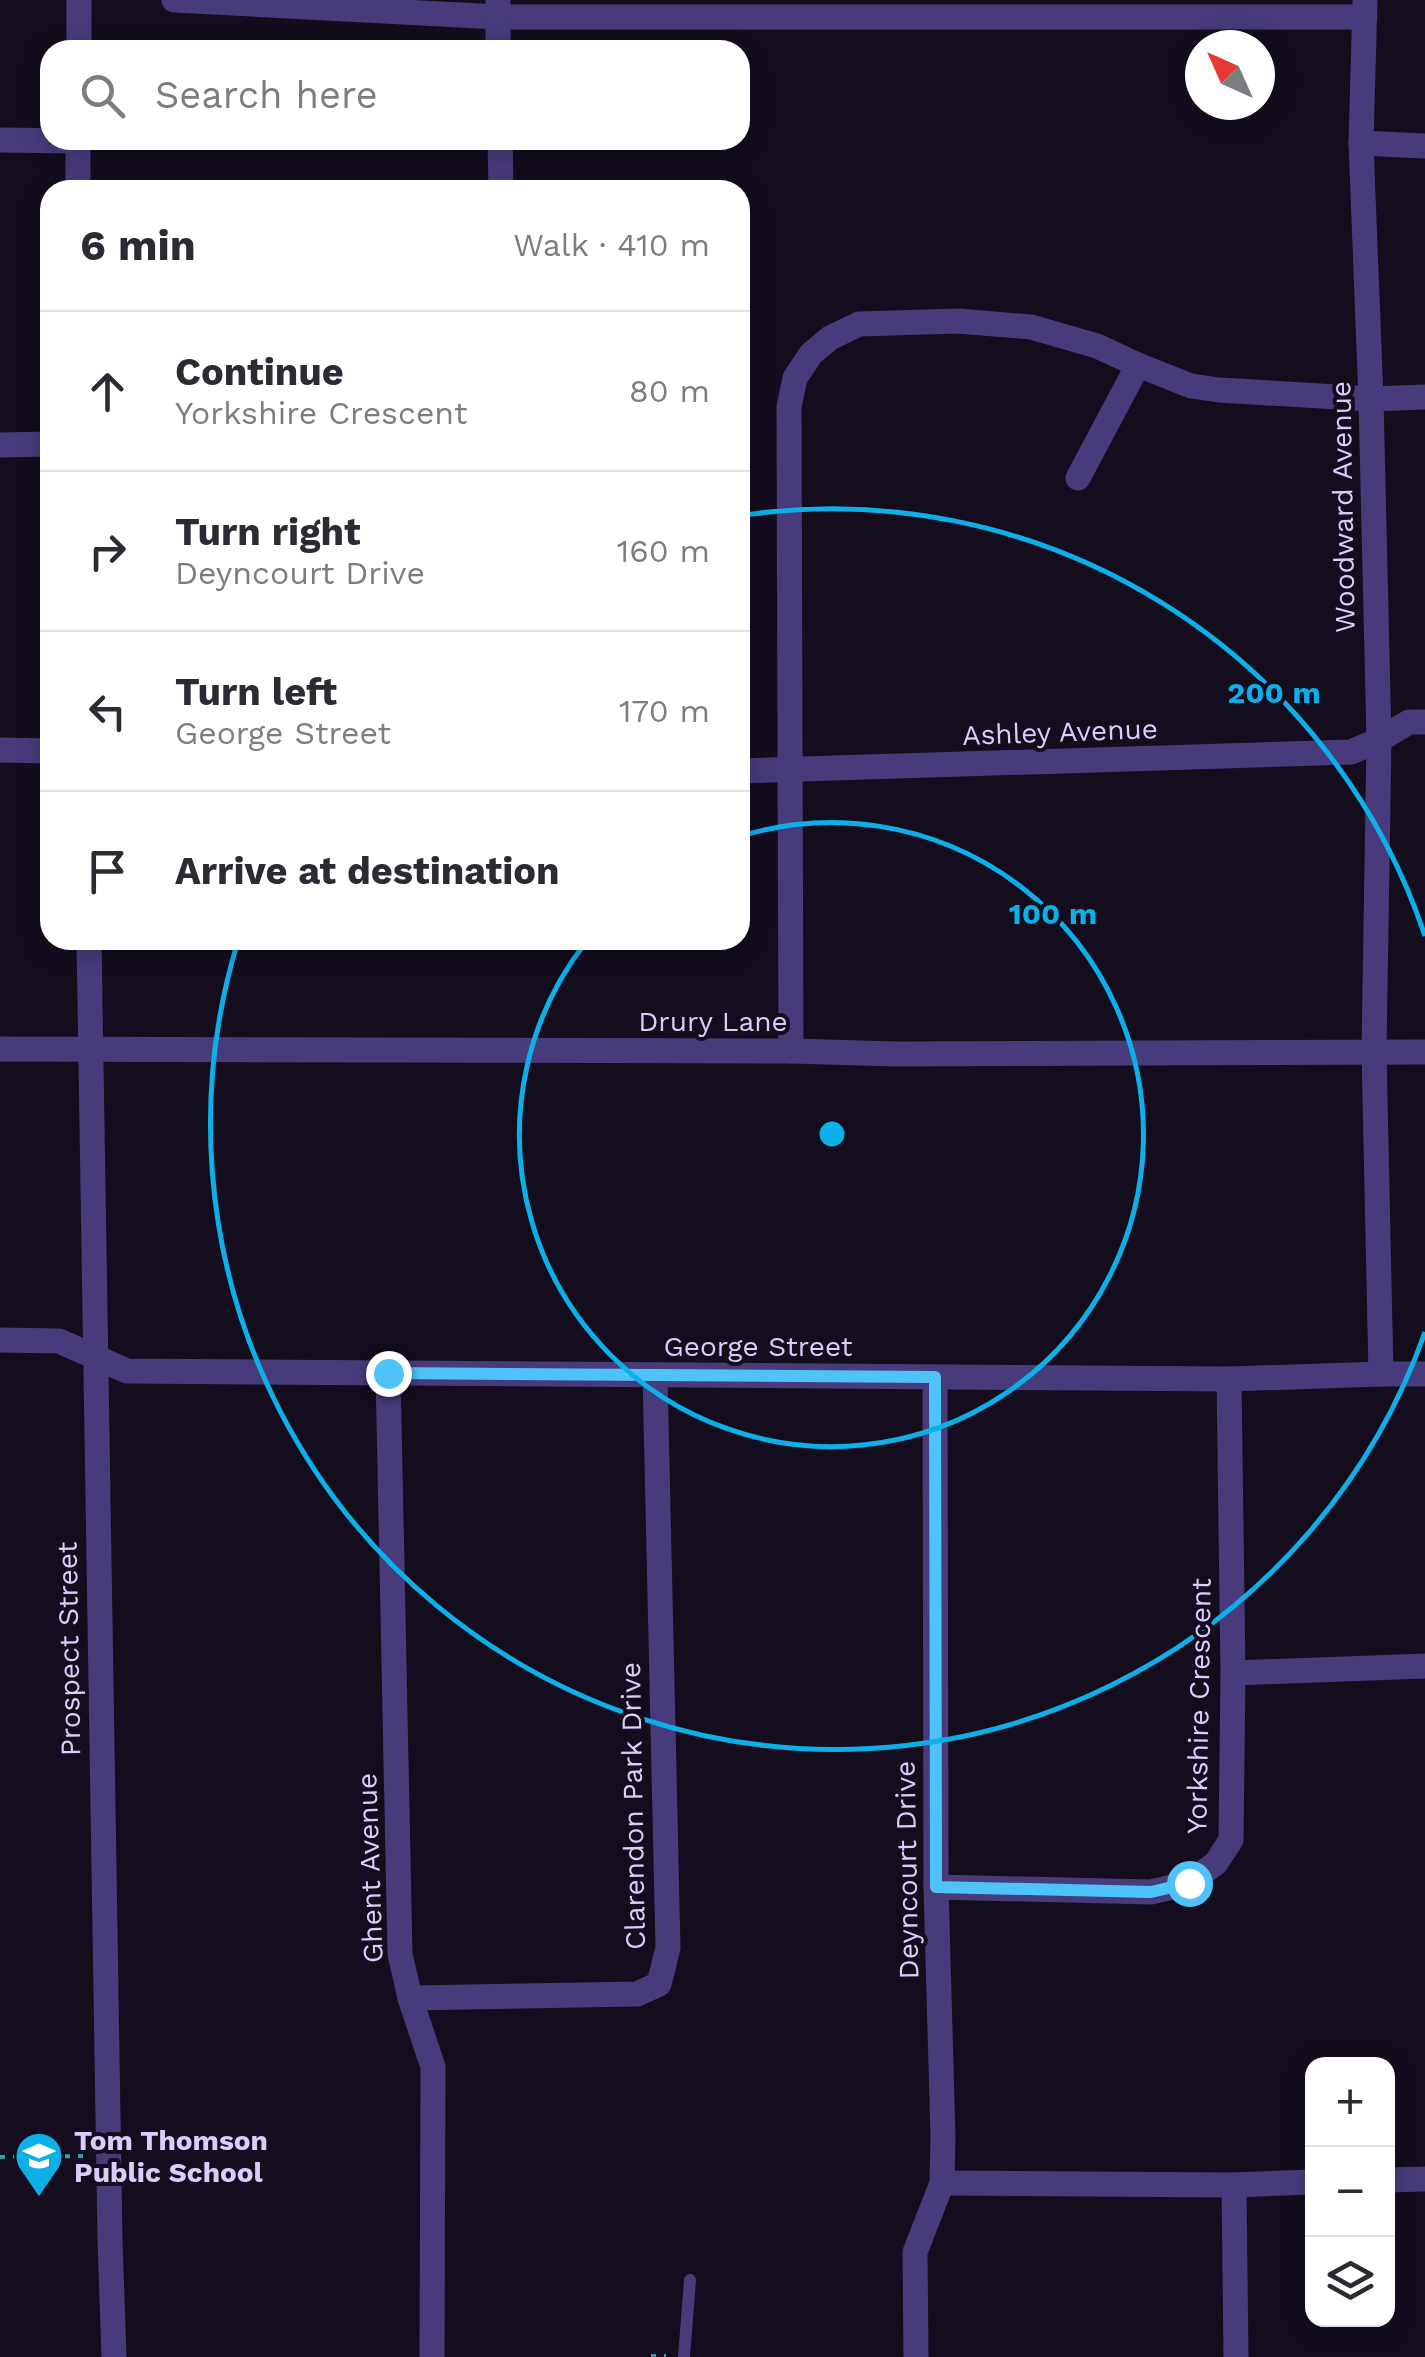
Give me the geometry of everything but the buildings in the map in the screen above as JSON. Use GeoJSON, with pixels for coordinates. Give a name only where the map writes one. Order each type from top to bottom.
{"type":"FeatureCollection","features":[{"type":"Feature","properties":{"kind":"street"},"geometry":{"type":"LineString","coordinates":[[79,0],[79,40]]}},
{"type":"Feature","properties":{"kind":"street"},"geometry":{"type":"LineString","coordinates":[[174,0],[498,9],[1365,9]]}},
{"type":"Feature","properties":{"kind":"street"},"geometry":{"type":"LineString","coordinates":[[498,9],[498,40]]}},
{"type":"Feature","properties":{"kind":"street","name":"Woodward Avenue"},"geometry":{"type":"LineString","coordinates":[[1365,9],[1362,143],[1379,740],[1374,1052],[1381,1374]]}},
{"type":"Feature","properties":{"kind":"street"},"geometry":{"type":"LineString","coordinates":[[0,140],[40,140]]}},
{"type":"Feature","properties":{"kind":"street"},"geometry":{"type":"LineString","coordinates":[[1362,143],[1425,146]]}},
{"type":"Feature","properties":{"kind":"street"},"geometry":{"type":"LineString","coordinates":[[78,150],[78,180]]}},
{"type":"Feature","properties":{"kind":"street"},"geometry":{"type":"LineString","coordinates":[[500,150],[501,180]]}},
{"type":"Feature","properties":{"kind":"street"},"geometry":{"type":"LineString","coordinates":[[792,1051],[789,408],[794,378],[812,354],[830,338],[859,324],[958,321],[1031,326],[1098,346],[1191,386],[1371,399],[1425,398]]}},
{"type":"Feature","properties":{"kind":"street"},"geometry":{"type":"LineString","coordinates":[[1078,478],[1138,365]]}},
{"type":"Feature","properties":{"kind":"street"},"geometry":{"type":"LineString","coordinates":[[0,444],[40,444]]}},
{"type":"Feature","properties":{"kind":"street","name":"Ashley Avenue"},"geometry":{"type":"LineString","coordinates":[[750,771],[1351,752],[1409,722],[1425,722]]}},
{"type":"Feature","properties":{"kind":"street"},"geometry":{"type":"LineString","coordinates":[[0,750],[40,751]]}},
{"type":"Feature","properties":{"kind":"street","name":"Prospect Street"},"geometry":{"type":"LineString","coordinates":[[89,950],[114,2357]]}},
{"type":"Feature","properties":{"kind":"street","name":"Drury Lane"},"geometry":{"type":"LineString","coordinates":[[0,1048],[896,1054],[1425,1052]]}},
{"type":"Feature","properties":{"kind":"street","name":"George Street"},"geometry":{"type":"LineString","coordinates":[[0,1340],[59,1340],[127,1371],[1228,1379],[1425,1374]]}},
{"type":"Feature","properties":{"kind":"street","name":"Ghent Avenue"},"geometry":{"type":"LineString","coordinates":[[388,1373],[400,1954],[433,2067],[432,2357]]}},
{"type":"Feature","properties":{"kind":"street","name":"Clarendon Park Drive"},"geometry":{"type":"LineString","coordinates":[[410,1998],[637,1994],[660,1984],[668,1948],[656,1376]]}},
{"type":"Feature","properties":{"kind":"street","name":"Deyncourt Drive"},"geometry":{"type":"LineString","coordinates":[[916,2357],[914,2252],[942,2184],[943,2137],[936,1887],[935,1377]]}},
{"type":"Feature","properties":{"kind":"street","name":"Yorkshire Crescent"},"geometry":{"type":"LineString","coordinates":[[936,1887],[1151,1892],[1189,1883],[1216,1863],[1231,1840],[1233,1673],[1228,1379]]}},
{"type":"Feature","properties":{"kind":"street"},"geometry":{"type":"LineString","coordinates":[[1233,1673],[1425,1666]]}},
{"type":"Feature","properties":{"kind":"street"},"geometry":{"type":"LineString","coordinates":[[1395,2180],[1425,2179]]}},
{"type":"Feature","properties":{"kind":"street"},"geometry":{"type":"LineString","coordinates":[[942,2184],[1305,2182]]}},
{"type":"Feature","properties":{"kind":"street"},"geometry":{"type":"LineString","coordinates":[[1234,2184],[1236,2357]]}},
{"type":"Feature","properties":{"kind":"lane"},"geometry":{"type":"LineString","coordinates":[[684,2357],[690,2280]]}},
{"type":"Feature","properties":{"kind":"path"},"geometry":{"type":"LineString","coordinates":[[0,2156],[108,2155]]}},
{"type":"Feature","properties":{"kind":"place","name":"Tom Thomson Public School"},"geometry":{"type":"Point","coordinates":[39,2198]}},
{"type":"Feature","properties":{"kind":"route"},"geometry":{"type":"LineString","coordinates":[[388,1373],[935,1377],[936,1887],[1151,1892],[1189,1883]]}}]}
